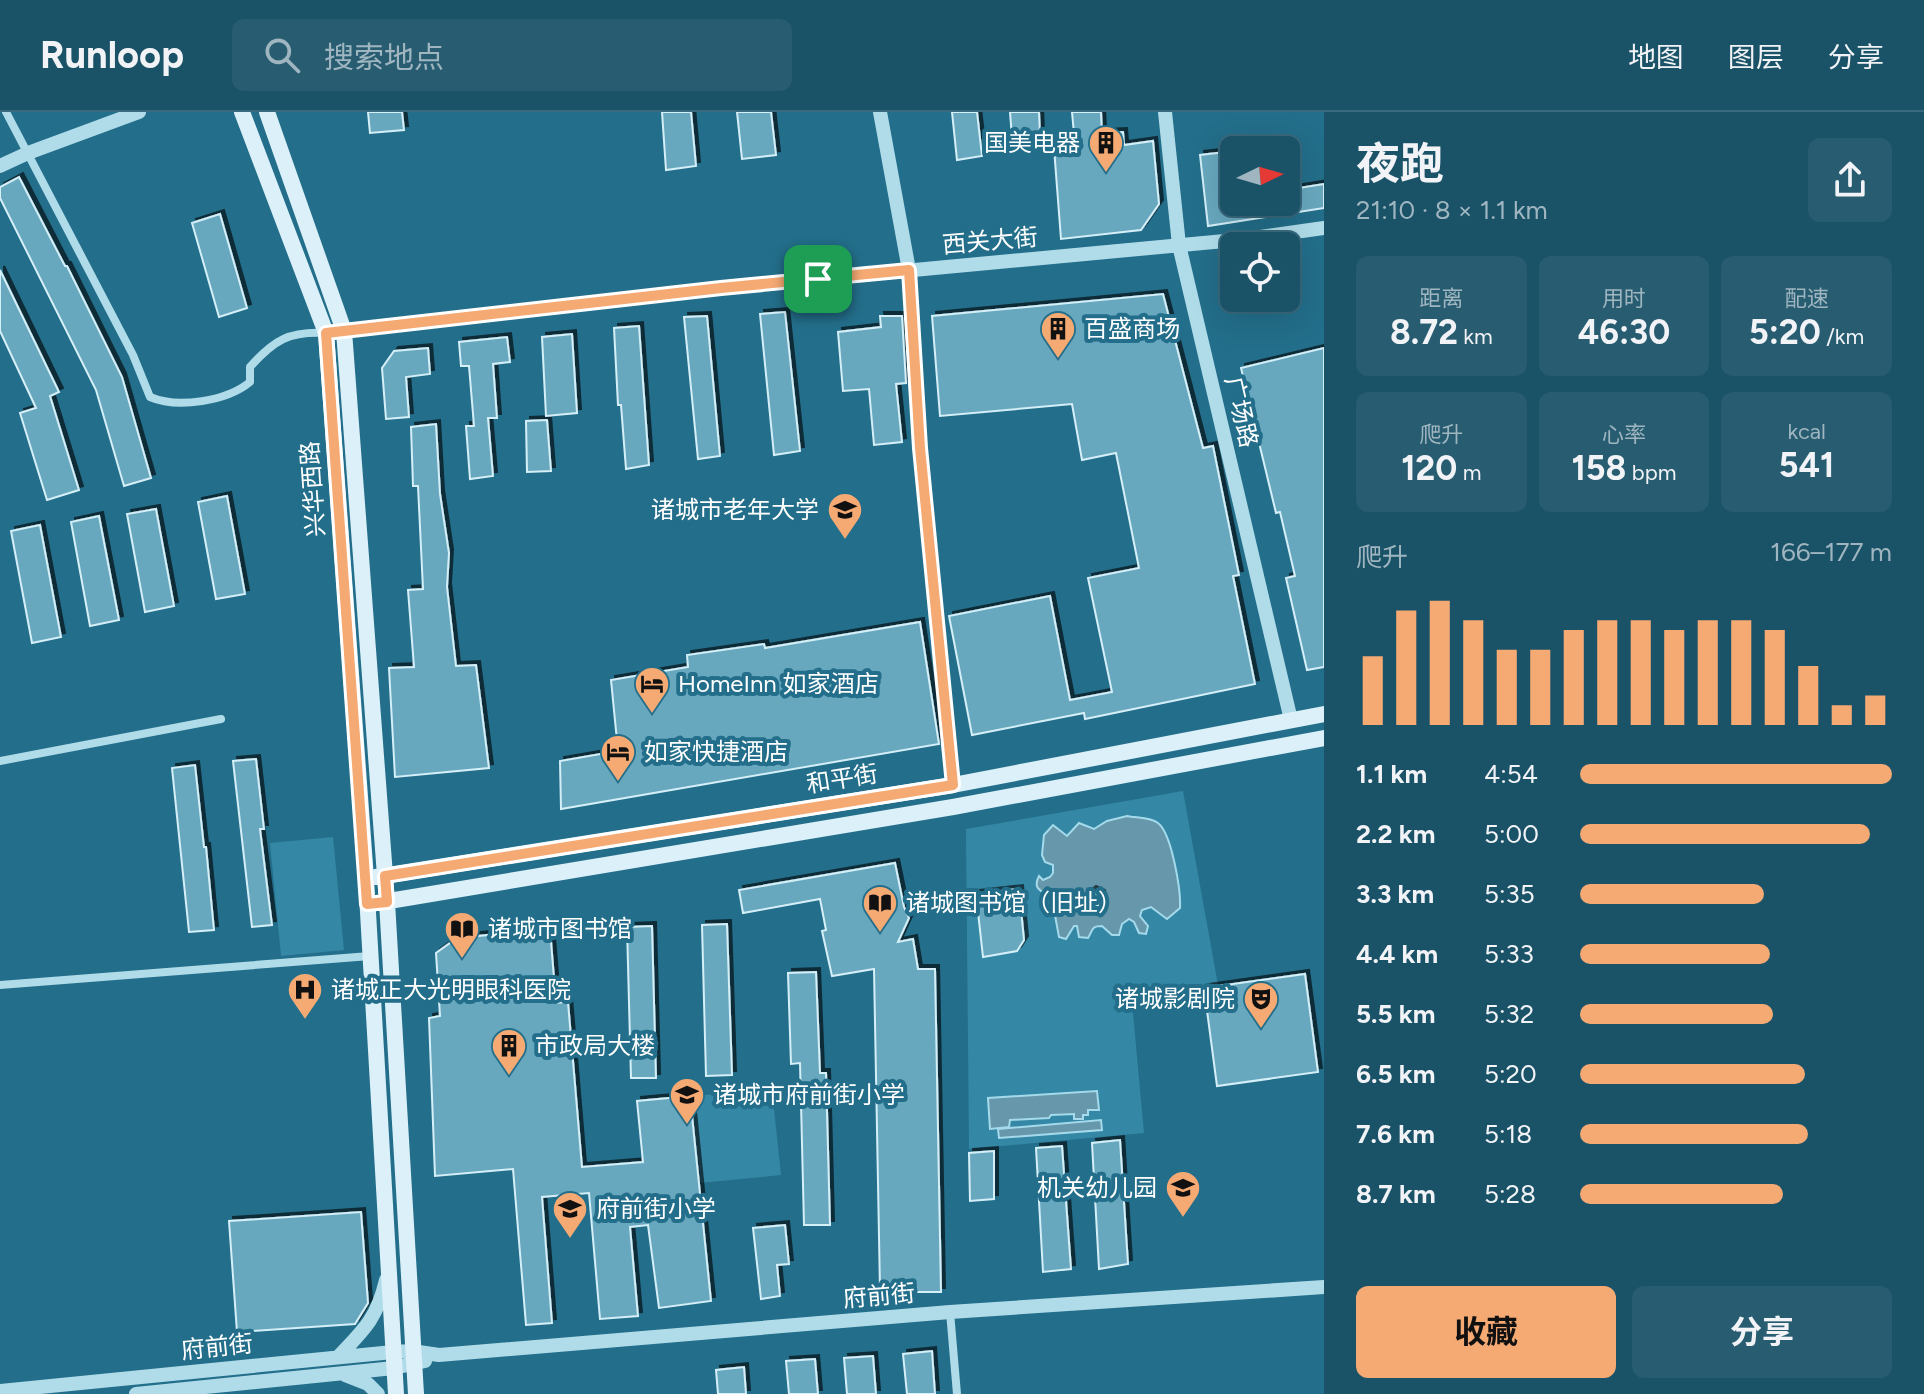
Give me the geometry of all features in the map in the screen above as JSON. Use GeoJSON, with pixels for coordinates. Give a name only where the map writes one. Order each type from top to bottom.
{"type":"FeatureCollection","features":[{"type":"Feature","properties":{"kind":"main road","name":"兴华西路"},"geometry":{"type":"LineString","coordinates":[[242,112],[326,333],[366,878],[396,1394]]}},
{"type":"Feature","properties":{"kind":"main road"},"geometry":{"type":"LineString","coordinates":[[267,112],[344,331],[387,902],[416,1394]]}},
{"type":"Feature","properties":{"kind":"main road","name":"和平街"},"geometry":{"type":"LineString","coordinates":[[366,878],[953,785],[1324,714]]}},
{"type":"Feature","properties":{"kind":"main road","name":"和平街"},"geometry":{"type":"LineString","coordinates":[[367,904],[953,807],[1324,738]]}},
{"type":"Feature","properties":{"kind":"street"},"geometry":{"type":"LineString","coordinates":[[6,112],[133,355],[150,397],[166,404],[181,405],[236,393],[250,382],[250,367],[270,345],[302,332],[326,333]]}},
{"type":"Feature","properties":{"kind":"street"},"geometry":{"type":"LineString","coordinates":[[0,166],[139,112]]}},
{"type":"Feature","properties":{"kind":"street"},"geometry":{"type":"LineString","coordinates":[[880,112],[909,270],[920,448],[953,785]]}},
{"type":"Feature","properties":{"kind":"street","name":"广场路"},"geometry":{"type":"LineString","coordinates":[[1165,112],[1179,245],[1291,720]]}},
{"type":"Feature","properties":{"kind":"street","name":"西关大街"},"geometry":{"type":"LineString","coordinates":[[326,333],[721,288],[1179,245],[1324,228]]}},
{"type":"Feature","properties":{"kind":"street"},"geometry":{"type":"LineString","coordinates":[[0,761],[221,719]]}},
{"type":"Feature","properties":{"kind":"street"},"geometry":{"type":"LineString","coordinates":[[0,985],[371,956]]}},
{"type":"Feature","properties":{"kind":"street"},"geometry":{"type":"LineString","coordinates":[[338,1357],[361,1333],[379,1307],[389,1268]]}},
{"type":"Feature","properties":{"kind":"street","name":"府前街"},"geometry":{"type":"LineString","coordinates":[[136,1394],[341,1373],[393,1360],[439,1355],[950,1312],[1324,1287]]}},
{"type":"Feature","properties":{"kind":"street"},"geometry":{"type":"LineString","coordinates":[[950,1312],[957,1394]]}},
{"type":"Feature","properties":{"kind":"street","name":"府前街"},"geometry":{"type":"LineString","coordinates":[[0,1391],[338,1357],[393,1360]]}},
{"type":"Feature","properties":{"kind":"street"},"geometry":{"type":"LineString","coordinates":[[341,1373],[368,1384],[378,1394]]}},
{"type":"Feature","properties":{"kind":"shaded area"},"geometry":{"type":"Polygon","coordinates":[[[1183,791],[1218,985],[1131,991],[1144,1133],[969,1149],[966,829],[1183,791]]]}},
{"type":"Feature","properties":{"kind":"shaded area"},"geometry":{"type":"Polygon","coordinates":[[[1127,816],[1151,820],[1163,829],[1175,863],[1180,908],[1167,919],[1151,907],[1142,910],[1140,916],[1148,926],[1146,934],[1139,933],[1129,919],[1122,924],[1119,935],[1112,935],[1102,926],[1094,928],[1088,938],[1079,937],[1077,926],[1074,926],[1066,939],[1059,937],[1052,899],[1037,885],[1039,876],[1043,880],[1053,873],[1053,865],[1045,862],[1042,855],[1044,835],[1053,825],[1067,836],[1079,823],[1094,829],[1107,821],[1127,816]]]}},
{"type":"Feature","properties":{"kind":"shaded area"},"geometry":{"type":"Polygon","coordinates":[[[333,837],[344,950],[281,956],[270,843],[333,837]]]}},
{"type":"Feature","properties":{"kind":"shaded area"},"geometry":{"type":"Polygon","coordinates":[[[772,1090],[781,1175],[700,1183],[690,1096],[772,1090]]]}},
{"type":"Feature","properties":{"kind":"shaded area"},"geometry":{"type":"Polygon","coordinates":[[[1097,1091],[1099,1110],[1088,1110],[1088,1115],[1083,1115],[1083,1119],[1074,1119],[1074,1114],[1051,1115],[1049,1118],[1010,1120],[1009,1127],[990,1129],[988,1098],[1097,1091]]]}},
{"type":"Feature","properties":{"kind":"shaded area"},"geometry":{"type":"Polygon","coordinates":[[[1101,1120],[1102,1130],[999,1138],[998,1129],[1101,1120]]]}},
{"type":"Feature","properties":{"kind":"building"},"geometry":{"type":"Polygon","coordinates":[[[368,112],[402,112],[404,130],[370,133],[368,112]]]}},
{"type":"Feature","properties":{"kind":"building"},"geometry":{"type":"Polygon","coordinates":[[[662,112],[691,112],[696,166],[666,170],[662,112]]]}},
{"type":"Feature","properties":{"kind":"building"},"geometry":{"type":"Polygon","coordinates":[[[737,112],[771,112],[776,155],[742,159],[737,112]]]}},
{"type":"Feature","properties":{"kind":"building"},"geometry":{"type":"Polygon","coordinates":[[[952,112],[977,112],[982,156],[957,160],[952,112]]]}},
{"type":"Feature","properties":{"kind":"building"},"geometry":{"type":"Polygon","coordinates":[[[1010,112],[1039,112],[1040,135],[1012,138],[1010,112]]]}},
{"type":"Feature","properties":{"kind":"building","name":"国美电器"},"geometry":{"type":"Polygon","coordinates":[[[1072,112],[1101,112],[1102,133],[1123,132],[1124,145],[1153,141],[1159,204],[1141,230],[1061,239],[1053,135],[1074,134],[1072,112]]]}},
{"type":"Feature","properties":{"kind":"building"},"geometry":{"type":"Polygon","coordinates":[[[1220,153],[1220,216],[1272,216],[1208,226],[1200,155],[1220,153]]]}},
{"type":"Feature","properties":{"kind":"building"},"geometry":{"type":"Polygon","coordinates":[[[19,177],[122,377],[151,478],[124,486],[96,390],[0,198],[0,187],[19,177]]]}},
{"type":"Feature","properties":{"kind":"building"},"geometry":{"type":"Polygon","coordinates":[[[1324,184],[1324,208],[1300,212],[1300,188],[1324,184]]]}},
{"type":"Feature","properties":{"kind":"building"},"geometry":{"type":"Polygon","coordinates":[[[220,214],[247,308],[219,317],[192,223],[220,214]]]}},
{"type":"Feature","properties":{"kind":"building"},"geometry":{"type":"Polygon","coordinates":[[[0,270],[59,392],[50,396],[79,490],[47,500],[20,413],[36,408],[0,331],[0,270]]]}},
{"type":"Feature","properties":{"kind":"building"},"geometry":{"type":"Polygon","coordinates":[[[1163,294],[1203,448],[1213,446],[1239,575],[1233,576],[1255,684],[1085,719],[1084,713],[972,735],[949,616],[1050,596],[1070,700],[1112,692],[1088,578],[1139,568],[1116,453],[1082,460],[1072,404],[940,416],[932,316],[1163,294]]]}},
{"type":"Feature","properties":{"kind":"building"},"geometry":{"type":"Polygon","coordinates":[[[785,312],[800,451],[774,455],[760,314],[785,312]]]}},
{"type":"Feature","properties":{"kind":"building"},"geometry":{"type":"Polygon","coordinates":[[[707,316],[720,456],[698,459],[684,317],[707,316]]]}},
{"type":"Feature","properties":{"kind":"building"},"geometry":{"type":"Polygon","coordinates":[[[880,316],[902,316],[906,383],[896,384],[902,442],[874,445],[869,389],[843,391],[838,332],[881,327],[880,316]]]}},
{"type":"Feature","properties":{"kind":"building"},"geometry":{"type":"Polygon","coordinates":[[[639,326],[649,465],[626,469],[621,405],[618,405],[614,328],[639,326]]]}},
{"type":"Feature","properties":{"kind":"building"},"geometry":{"type":"Polygon","coordinates":[[[572,334],[577,413],[546,416],[542,337],[572,334]]]}},
{"type":"Feature","properties":{"kind":"building"},"geometry":{"type":"Polygon","coordinates":[[[507,337],[510,362],[493,364],[497,418],[488,418],[493,476],[470,479],[466,426],[474,426],[469,366],[461,366],[459,342],[507,337]]]}},
{"type":"Feature","properties":{"kind":"building"},"geometry":{"type":"Polygon","coordinates":[[[428,348],[430,374],[406,377],[409,417],[386,419],[382,368],[394,351],[428,348]]]}},
{"type":"Feature","properties":{"kind":"building","name":"百盛商场"},"geometry":{"type":"Polygon","coordinates":[[[1324,348],[1324,667],[1307,670],[1286,578],[1295,576],[1280,512],[1276,513],[1241,368],[1324,348]]]}},
{"type":"Feature","properties":{"kind":"building"},"geometry":{"type":"Polygon","coordinates":[[[547,420],[551,471],[527,472],[526,421],[547,420]]]}},
{"type":"Feature","properties":{"kind":"building"},"geometry":{"type":"Polygon","coordinates":[[[436,424],[440,494],[449,553],[447,587],[456,666],[476,665],[489,768],[395,777],[389,668],[414,667],[408,590],[423,589],[418,486],[413,486],[411,427],[436,424]]]}},
{"type":"Feature","properties":{"kind":"building"},"geometry":{"type":"Polygon","coordinates":[[[227,496],[245,594],[216,599],[198,502],[227,496]]]}},
{"type":"Feature","properties":{"kind":"building"},"geometry":{"type":"Polygon","coordinates":[[[156,509],[174,606],[145,612],[127,514],[156,509]]]}},
{"type":"Feature","properties":{"kind":"building"},"geometry":{"type":"Polygon","coordinates":[[[99,516],[119,620],[90,626],[71,522],[99,516]]]}},
{"type":"Feature","properties":{"kind":"building"},"geometry":{"type":"Polygon","coordinates":[[[40,525],[61,637],[32,643],[11,531],[40,525]]]}},
{"type":"Feature","properties":{"kind":"building"},"geometry":{"type":"Polygon","coordinates":[[[920,622],[939,744],[561,809],[560,761],[618,751],[611,680],[688,667],[687,655],[764,644],[765,648],[920,622]]]}},
{"type":"Feature","properties":{"kind":"building"},"geometry":{"type":"Polygon","coordinates":[[[256,759],[264,829],[260,829],[272,925],[252,927],[233,761],[256,759]]]}},
{"type":"Feature","properties":{"kind":"building"},"geometry":{"type":"Polygon","coordinates":[[[195,765],[214,930],[189,932],[172,768],[195,765]]]}},
{"type":"Feature","properties":{"kind":"building"},"geometry":{"type":"Polygon","coordinates":[[[895,863],[909,918],[898,942],[913,939],[918,969],[935,969],[941,1292],[917,1292],[917,1288],[880,1290],[874,969],[832,976],[822,931],[826,930],[820,899],[743,913],[739,890],[895,863]]]}},
{"type":"Feature","properties":{"kind":"building"},"geometry":{"type":"Polygon","coordinates":[[[1019,889],[1024,940],[1017,951],[983,957],[976,894],[1019,889]]]}},
{"type":"Feature","properties":{"kind":"building"},"geometry":{"type":"Polygon","coordinates":[[[1092,890],[1101,894],[1102,902],[1095,908],[1086,905],[1084,896],[1092,890]]]}},
{"type":"Feature","properties":{"kind":"building"},"geometry":{"type":"Polygon","coordinates":[[[727,924],[732,1075],[706,1076],[702,925],[727,924]]]}},
{"type":"Feature","properties":{"kind":"building"},"geometry":{"type":"Polygon","coordinates":[[[652,926],[656,1078],[631,1078],[627,927],[652,926]]]}},
{"type":"Feature","properties":{"kind":"building"},"geometry":{"type":"Polygon","coordinates":[[[550,929],[556,1003],[568,1002],[582,1167],[643,1162],[637,1101],[690,1096],[711,1301],[659,1308],[648,1225],[630,1227],[638,1316],[600,1319],[589,1193],[542,1197],[552,1323],[526,1325],[513,1169],[435,1176],[429,1018],[440,1016],[436,953],[457,938],[550,929]]]}},
{"type":"Feature","properties":{"kind":"building"},"geometry":{"type":"Polygon","coordinates":[[[816,972],[820,1073],[826,1073],[830,1225],[804,1225],[800,1063],[791,1064],[788,973],[816,972]]]}},
{"type":"Feature","properties":{"kind":"building","name":"诸城影剧院"},"geometry":{"type":"Polygon","coordinates":[[[1305,974],[1318,1072],[1217,1086],[1204,988],[1305,974]]]}},
{"type":"Feature","properties":{"kind":"building"},"geometry":{"type":"Polygon","coordinates":[[[1120,1140],[1128,1264],[1099,1269],[1092,1143],[1120,1140]]]}},
{"type":"Feature","properties":{"kind":"building"},"geometry":{"type":"Polygon","coordinates":[[[1062,1146],[1071,1269],[1043,1272],[1036,1148],[1062,1146]]]}},
{"type":"Feature","properties":{"kind":"building"},"geometry":{"type":"Polygon","coordinates":[[[994,1151],[994,1199],[970,1201],[969,1153],[994,1151]]]}},
{"type":"Feature","properties":{"kind":"building"},"geometry":{"type":"Polygon","coordinates":[[[361,1212],[368,1303],[355,1324],[237,1332],[229,1221],[361,1212]]]}},
{"type":"Feature","properties":{"kind":"building"},"geometry":{"type":"Polygon","coordinates":[[[785,1225],[789,1264],[777,1265],[780,1296],[761,1299],[753,1228],[785,1225]]]}},
{"type":"Feature","properties":{"kind":"building"},"geometry":{"type":"Polygon","coordinates":[[[932,1351],[935,1394],[907,1394],[903,1354],[932,1351]]]}},
{"type":"Feature","properties":{"kind":"building"},"geometry":{"type":"Polygon","coordinates":[[[873,1356],[876,1394],[847,1394],[844,1358],[873,1356]]]}},
{"type":"Feature","properties":{"kind":"building"},"geometry":{"type":"Polygon","coordinates":[[[815,1359],[818,1394],[789,1394],[786,1361],[815,1359]]]}},
{"type":"Feature","properties":{"kind":"building"},"geometry":{"type":"Polygon","coordinates":[[[744,1367],[746,1394],[718,1394],[716,1370],[744,1367]]]}},
{"type":"Feature","properties":{"kind":"place","name":"国美电器"},"geometry":{"type":"Point","coordinates":[1106,174]}},
{"type":"Feature","properties":{"kind":"place","name":"百盛商场"},"geometry":{"type":"Point","coordinates":[1058,360]}},
{"type":"Feature","properties":{"kind":"place","name":"诸城市老年大学"},"geometry":{"type":"Point","coordinates":[845,541]}},
{"type":"Feature","properties":{"kind":"place","name":"HomeInn 如家酒店"},"geometry":{"type":"Point","coordinates":[652,715]}},
{"type":"Feature","properties":{"kind":"place","name":"如家快捷酒店"},"geometry":{"type":"Point","coordinates":[618,783]}},
{"type":"Feature","properties":{"kind":"place","name":"诸城图书馆（旧址）"},"geometry":{"type":"Point","coordinates":[880,934]}},
{"type":"Feature","properties":{"kind":"place","name":"诸城市图书馆"},"geometry":{"type":"Point","coordinates":[462,960]}},
{"type":"Feature","properties":{"kind":"place","name":"诸城正大光明眼科医院"},"geometry":{"type":"Point","coordinates":[305,1021]}},
{"type":"Feature","properties":{"kind":"place","name":"诸城影剧院"},"geometry":{"type":"Point","coordinates":[1261,1030]}},
{"type":"Feature","properties":{"kind":"place","name":"市政局大楼"},"geometry":{"type":"Point","coordinates":[509,1077]}},
{"type":"Feature","properties":{"kind":"place","name":"诸城市府前街小学"},"geometry":{"type":"Point","coordinates":[687,1126]}},
{"type":"Feature","properties":{"kind":"place","name":"机关幼儿园"},"geometry":{"type":"Point","coordinates":[1183,1219]}},
{"type":"Feature","properties":{"kind":"place","name":"府前街小学"},"geometry":{"type":"Point","coordinates":[570,1240]}},
{"type":"Feature","properties":{"kind":"route"},"geometry":{"type":"LineString","coordinates":[[909,270],[920,448],[953,785],[385,876],[387,902],[367,904],[326,333],[818,279],[909,270]]}}]}
